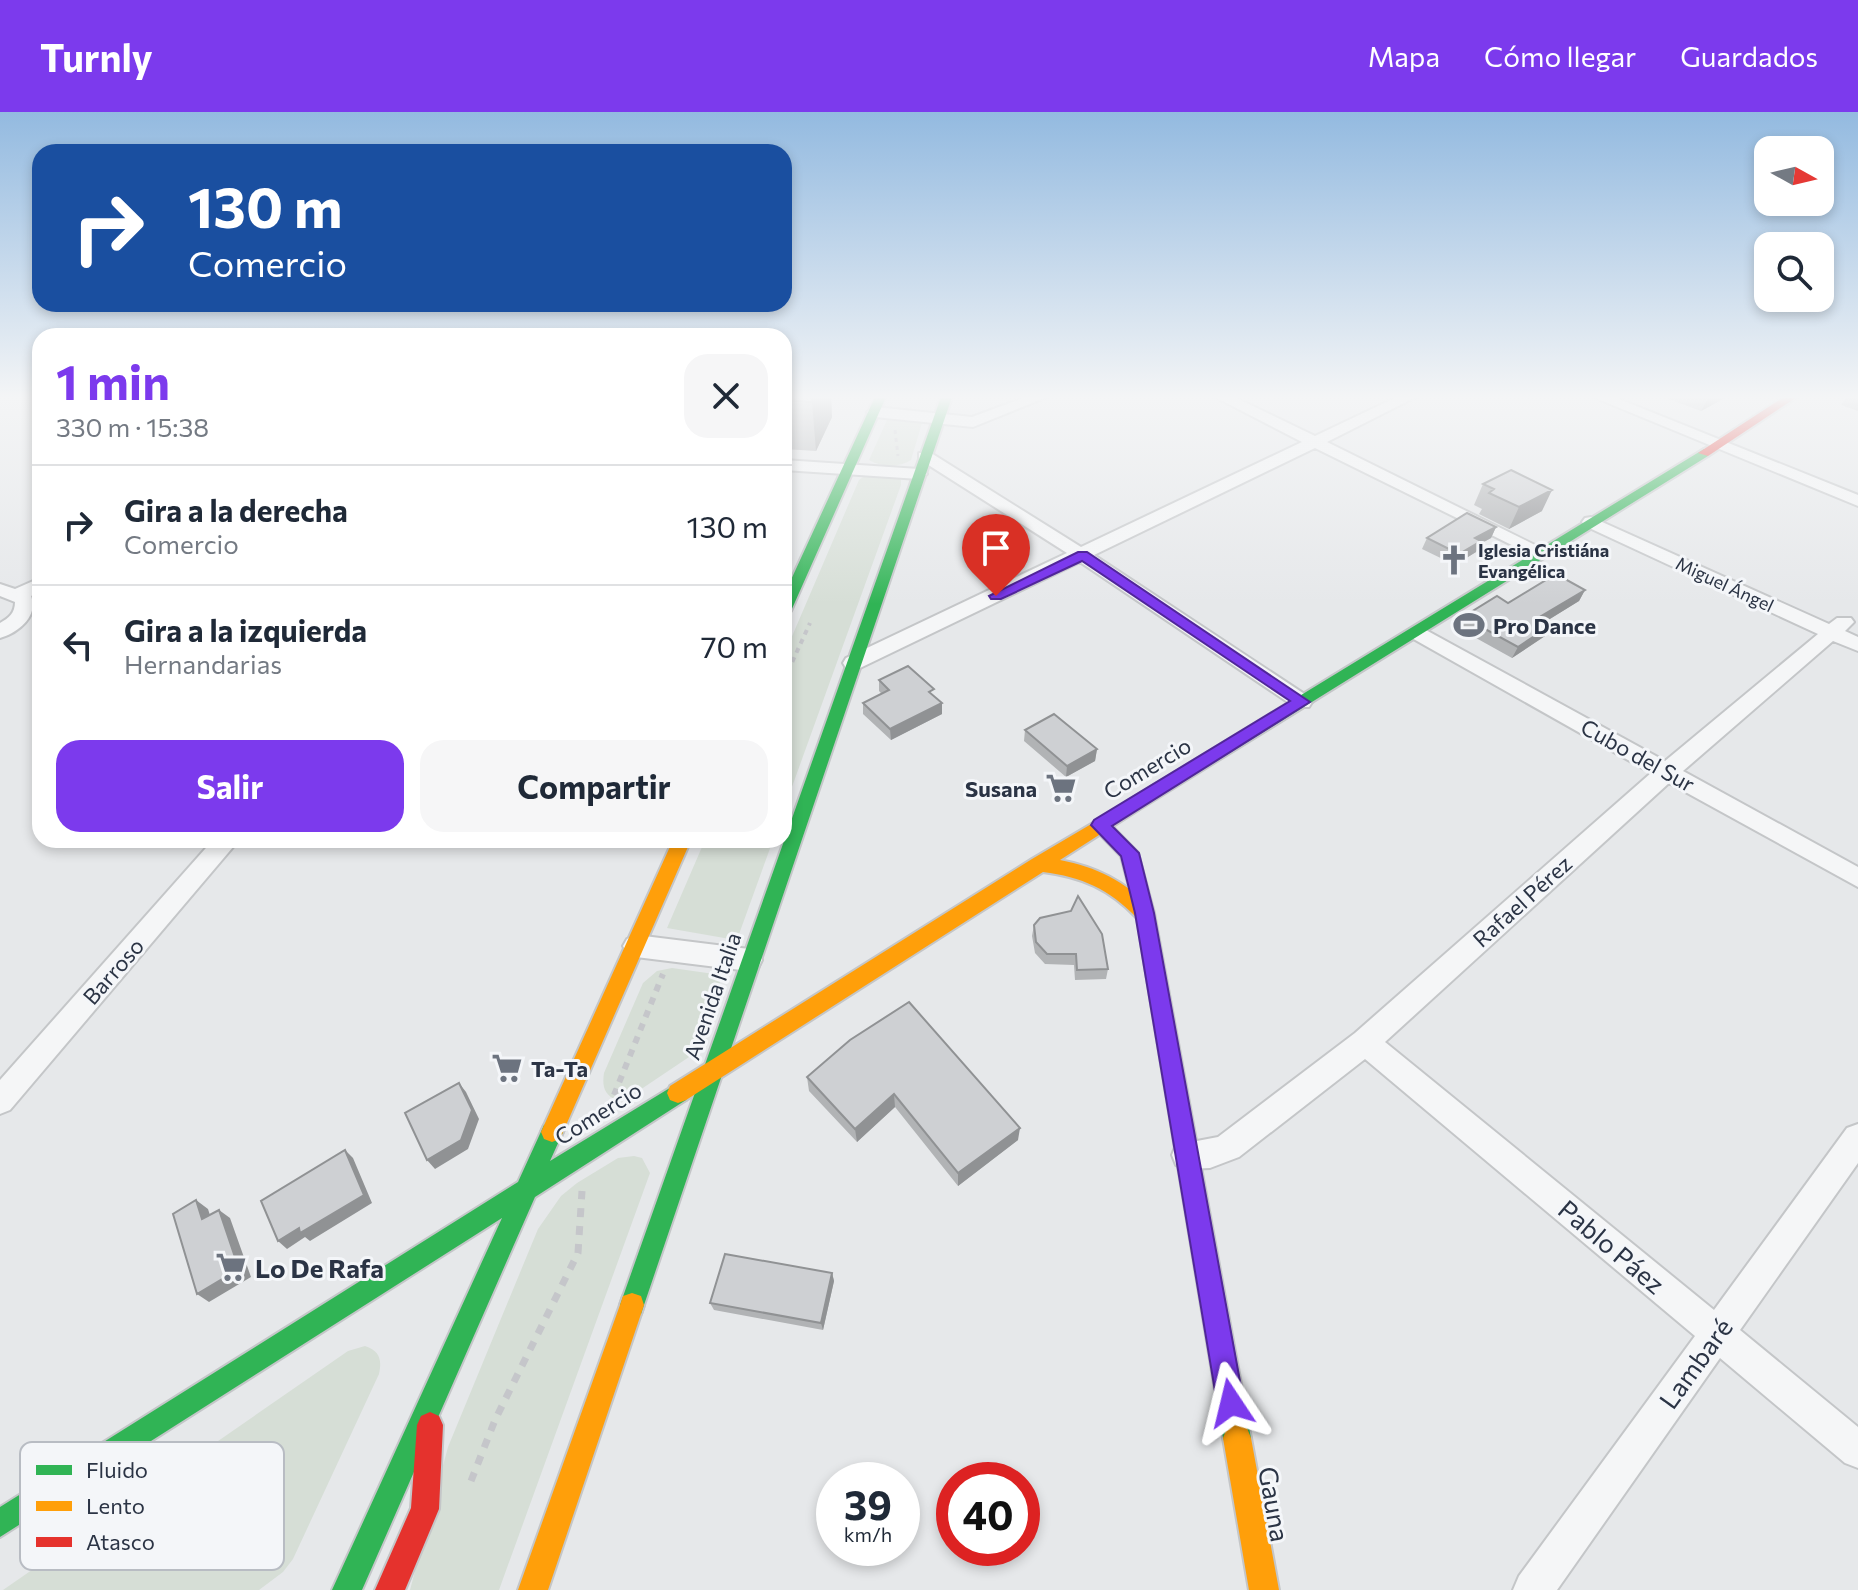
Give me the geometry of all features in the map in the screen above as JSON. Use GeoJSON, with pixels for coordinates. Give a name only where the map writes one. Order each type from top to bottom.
{"type":"FeatureCollection","features":[{"type":"Feature","properties":{"kind":"street"},"geometry":{"type":"LineString","coordinates":[[805,466],[919,474]]}},
{"type":"Feature","properties":{"kind":"street","name":"Avenida Italia"},"geometry":{"type":"LineString","coordinates":[[792,837],[922,466]]}},
{"type":"Feature","properties":{"kind":"street"},"geometry":{"type":"LineString","coordinates":[[941,466],[1082,555],[1302,702]]}},
{"type":"Feature","properties":{"kind":"street"},"geometry":{"type":"LineString","coordinates":[[853,663],[1262,466]]}},
{"type":"Feature","properties":{"kind":"street"},"geometry":{"type":"LineString","coordinates":[[1364,466],[1542,553]]}},
{"type":"Feature","properties":{"kind":"street","name":"Comercio"},"geometry":{"type":"LineString","coordinates":[[127,1442],[1100,825],[1417,633],[1682,466]]}},
{"type":"Feature","properties":{"kind":"street"},"geometry":{"type":"LineString","coordinates":[[1769,466],[1858,501]]}},
{"type":"Feature","properties":{"kind":"street"},"geometry":{"type":"LineString","coordinates":[[792,593],[849,468]]}},
{"type":"Feature","properties":{"kind":"street","name":"Miguel Ángel"},"geometry":{"type":"LineString","coordinates":[[1591,522],[1839,628],[1858,645]]}},
{"type":"Feature","properties":{"kind":"street"},"geometry":{"type":"LineString","coordinates":[[9,592],[32,586]]}},
{"type":"Feature","properties":{"kind":"street"},"geometry":{"type":"LineString","coordinates":[[0,632],[30,618],[24,599],[9,592]]}},
{"type":"Feature","properties":{"kind":"street","name":"Rafael Pérez"},"geometry":{"type":"LineString","coordinates":[[1187,1155],[1210,1154],[1228,1147],[1365,1042],[1668,771],[1839,628]]}},
{"type":"Feature","properties":{"kind":"street","name":"Cubo del Sur"},"geometry":{"type":"LineString","coordinates":[[1417,633],[1858,878]]}},
{"type":"Feature","properties":{"kind":"street","name":"Gauna"},"geometry":{"type":"LineString","coordinates":[[1100,825],[1129,853],[1145,913],[1264,1590]]}},
{"type":"Feature","properties":{"kind":"street","name":"Barroso"},"geometry":{"type":"LineString","coordinates":[[0,1101],[220,848]]}},
{"type":"Feature","properties":{"kind":"street"},"geometry":{"type":"LineString","coordinates":[[347,1590],[679,848]]}},
{"type":"Feature","properties":{"kind":"street","name":"Avenida Italia"},"geometry":{"type":"LineString","coordinates":[[533,1590],[788,848]]}},
{"type":"Feature","properties":{"kind":"street"},"geometry":{"type":"LineString","coordinates":[[1038,864],[1098,873],[1125,890],[1145,913]]}},
{"type":"Feature","properties":{"kind":"street"},"geometry":{"type":"LineString","coordinates":[[636,946],[749,960]]}},
{"type":"Feature","properties":{"kind":"street","name":"Pablo Páez"},"geometry":{"type":"LineString","coordinates":[[1365,1042],[1858,1450]]}},
{"type":"Feature","properties":{"kind":"street","name":"Lambaré"},"geometry":{"type":"LineString","coordinates":[[1533,1590],[1858,1138]]}},
{"type":"Feature","properties":{"kind":"street"},"geometry":{"type":"LineString","coordinates":[[390,1590],[425,1509],[432,1398]]}},
{"type":"Feature","properties":{"kind":"street","name":"Comercio"},"geometry":{"type":"LineString","coordinates":[[0,1523],[20,1510]]}},
{"type":"Feature","properties":{"kind":"path"},"geometry":{"type":"LineString","coordinates":[[467,1491],[495,1420],[578,1253],[583,1178],[672,950]]}},
{"type":"Feature","properties":{"kind":"shaded area"},"geometry":{"type":"Polygon","coordinates":[[[866,475],[897,477],[901,485],[792,787],[792,636],[859,480],[866,475]]]}},
{"type":"Feature","properties":{"kind":"shaded area"},"geometry":{"type":"Polygon","coordinates":[[[702,848],[770,848],[738,937],[730,939],[667,928],[702,848]]]}},
{"type":"Feature","properties":{"kind":"shaded area"},"geometry":{"type":"Polygon","coordinates":[[[672,968],[721,975],[719,988],[692,1055],[625,1100],[617,1100],[605,1090],[604,1073],[643,983],[657,971],[672,968]]]}},
{"type":"Feature","properties":{"kind":"shaded area"},"geometry":{"type":"Polygon","coordinates":[[[618,1158],[642,1158],[650,1173],[499,1590],[410,1590],[448,1447],[538,1229],[561,1196],[577,1183],[618,1158]]]}},
{"type":"Feature","properties":{"kind":"shaded area"},"geometry":{"type":"Polygon","coordinates":[[[365,1346],[374,1351],[379,1357],[379,1374],[293,1559],[283,1572],[259,1590],[3,1590],[32,1570],[284,1570],[284,1442],[217,1442],[348,1351],[365,1346]]]}},
{"type":"Feature","properties":{"kind":"building"},"geometry":{"type":"Polygon","coordinates":[[[1511,470],[1552,490],[1519,507],[1489,493],[1494,489],[1483,484],[1511,470]]]}},
{"type":"Feature","properties":{"kind":"building"},"geometry":{"type":"Polygon","coordinates":[[[1467,513],[1496,527],[1475,538],[1481,541],[1459,554],[1427,538],[1467,513]]]}},
{"type":"Feature","properties":{"kind":"building"},"geometry":{"type":"Polygon","coordinates":[[[1556,574],[1585,590],[1538,618],[1551,625],[1518,647],[1463,617],[1497,596],[1508,603],[1556,574]]]}},
{"type":"Feature","properties":{"kind":"building"},"geometry":{"type":"Polygon","coordinates":[[[908,666],[934,689],[929,692],[942,703],[890,729],[863,703],[889,690],[879,680],[908,666]]]}},
{"type":"Feature","properties":{"kind":"building"},"geometry":{"type":"Polygon","coordinates":[[[1054,714],[1097,749],[1067,766],[1025,730],[1054,714]]]}},
{"type":"Feature","properties":{"kind":"building"},"geometry":{"type":"Polygon","coordinates":[[[1078,896],[1102,934],[1108,969],[1077,970],[1076,954],[1047,954],[1036,942],[1034,925],[1040,918],[1071,911],[1078,896]]]}},
{"type":"Feature","properties":{"kind":"building"},"geometry":{"type":"Polygon","coordinates":[[[909,1002],[1020,1128],[958,1173],[894,1094],[855,1129],[807,1077],[850,1040],[909,1002]]]}},
{"type":"Feature","properties":{"kind":"building"},"geometry":{"type":"Polygon","coordinates":[[[459,1083],[472,1110],[461,1140],[427,1160],[405,1113],[459,1083]]]}},
{"type":"Feature","properties":{"kind":"building"},"geometry":{"type":"Polygon","coordinates":[[[345,1150],[364,1195],[300,1233],[299,1228],[278,1241],[261,1201],[345,1150]]]}},
{"type":"Feature","properties":{"kind":"building"},"geometry":{"type":"Polygon","coordinates":[[[196,1200],[202,1219],[219,1210],[239,1269],[197,1294],[173,1214],[196,1200]]]}},
{"type":"Feature","properties":{"kind":"building"},"geometry":{"type":"Polygon","coordinates":[[[725,1254],[832,1273],[821,1323],[710,1303],[725,1254]]]}},
{"type":"Feature","properties":{"kind":"traffic: fast"},"geometry":{"type":"LineString","coordinates":[[792,593],[850,466]]}},
{"type":"Feature","properties":{"kind":"traffic: fast"},"geometry":{"type":"LineString","coordinates":[[792,844],[923,466]]}},
{"type":"Feature","properties":{"kind":"traffic: fast"},"geometry":{"type":"LineString","coordinates":[[1132,806],[1683,466]]}},
{"type":"Feature","properties":{"kind":"traffic: fast"},"geometry":{"type":"LineString","coordinates":[[1100,825],[1129,853],[1145,913],[1237,1438]]}},
{"type":"Feature","properties":{"kind":"traffic: fast"},"geometry":{"type":"LineString","coordinates":[[632,1305],[791,848]]}},
{"type":"Feature","properties":{"kind":"traffic: fast"},"geometry":{"type":"LineString","coordinates":[[128,1442],[678,1093]]}},
{"type":"Feature","properties":{"kind":"traffic: fast"},"geometry":{"type":"LineString","coordinates":[[347,1590],[552,1132]]}},
{"type":"Feature","properties":{"kind":"traffic: fast"},"geometry":{"type":"LineString","coordinates":[[0,1523],[20,1510]]}},
{"type":"Feature","properties":{"kind":"traffic: slow"},"geometry":{"type":"LineString","coordinates":[[678,1093],[1132,806]]}},
{"type":"Feature","properties":{"kind":"traffic: slow"},"geometry":{"type":"LineString","coordinates":[[552,1132],[678,848]]}},
{"type":"Feature","properties":{"kind":"traffic: slow"},"geometry":{"type":"LineString","coordinates":[[1038,864],[1096,877],[1120,891],[1144,913]]}},
{"type":"Feature","properties":{"kind":"traffic: slow"},"geometry":{"type":"LineString","coordinates":[[533,1590],[632,1305]]}},
{"type":"Feature","properties":{"kind":"traffic: slow"},"geometry":{"type":"LineString","coordinates":[[1237,1438],[1264,1590]]}},
{"type":"Feature","properties":{"kind":"traffic: jam"},"geometry":{"type":"LineString","coordinates":[[390,1590],[425,1509],[430,1425]]}},
{"type":"Feature","properties":{"kind":"place","name":"Iglesia Cristiána Evangélica"},"geometry":{"type":"Point","coordinates":[1454,560]}},
{"type":"Feature","properties":{"kind":"place","name":"Pro Dance"},"geometry":{"type":"Point","coordinates":[1469,625]}},
{"type":"Feature","properties":{"kind":"place","name":"Susana"},"geometry":{"type":"Point","coordinates":[1061,788]}},
{"type":"Feature","properties":{"kind":"place","name":"Ta-Ta"},"geometry":{"type":"Point","coordinates":[507,1068]}},
{"type":"Feature","properties":{"kind":"place","name":"Lo De Rafa"},"geometry":{"type":"Point","coordinates":[231,1267]}},
{"type":"Feature","properties":{"kind":"route"},"geometry":{"type":"LineString","coordinates":[[996,596],[1082,555],[1302,702],[1100,825],[1129,853],[1145,913],[1231,1403]]}}]}
